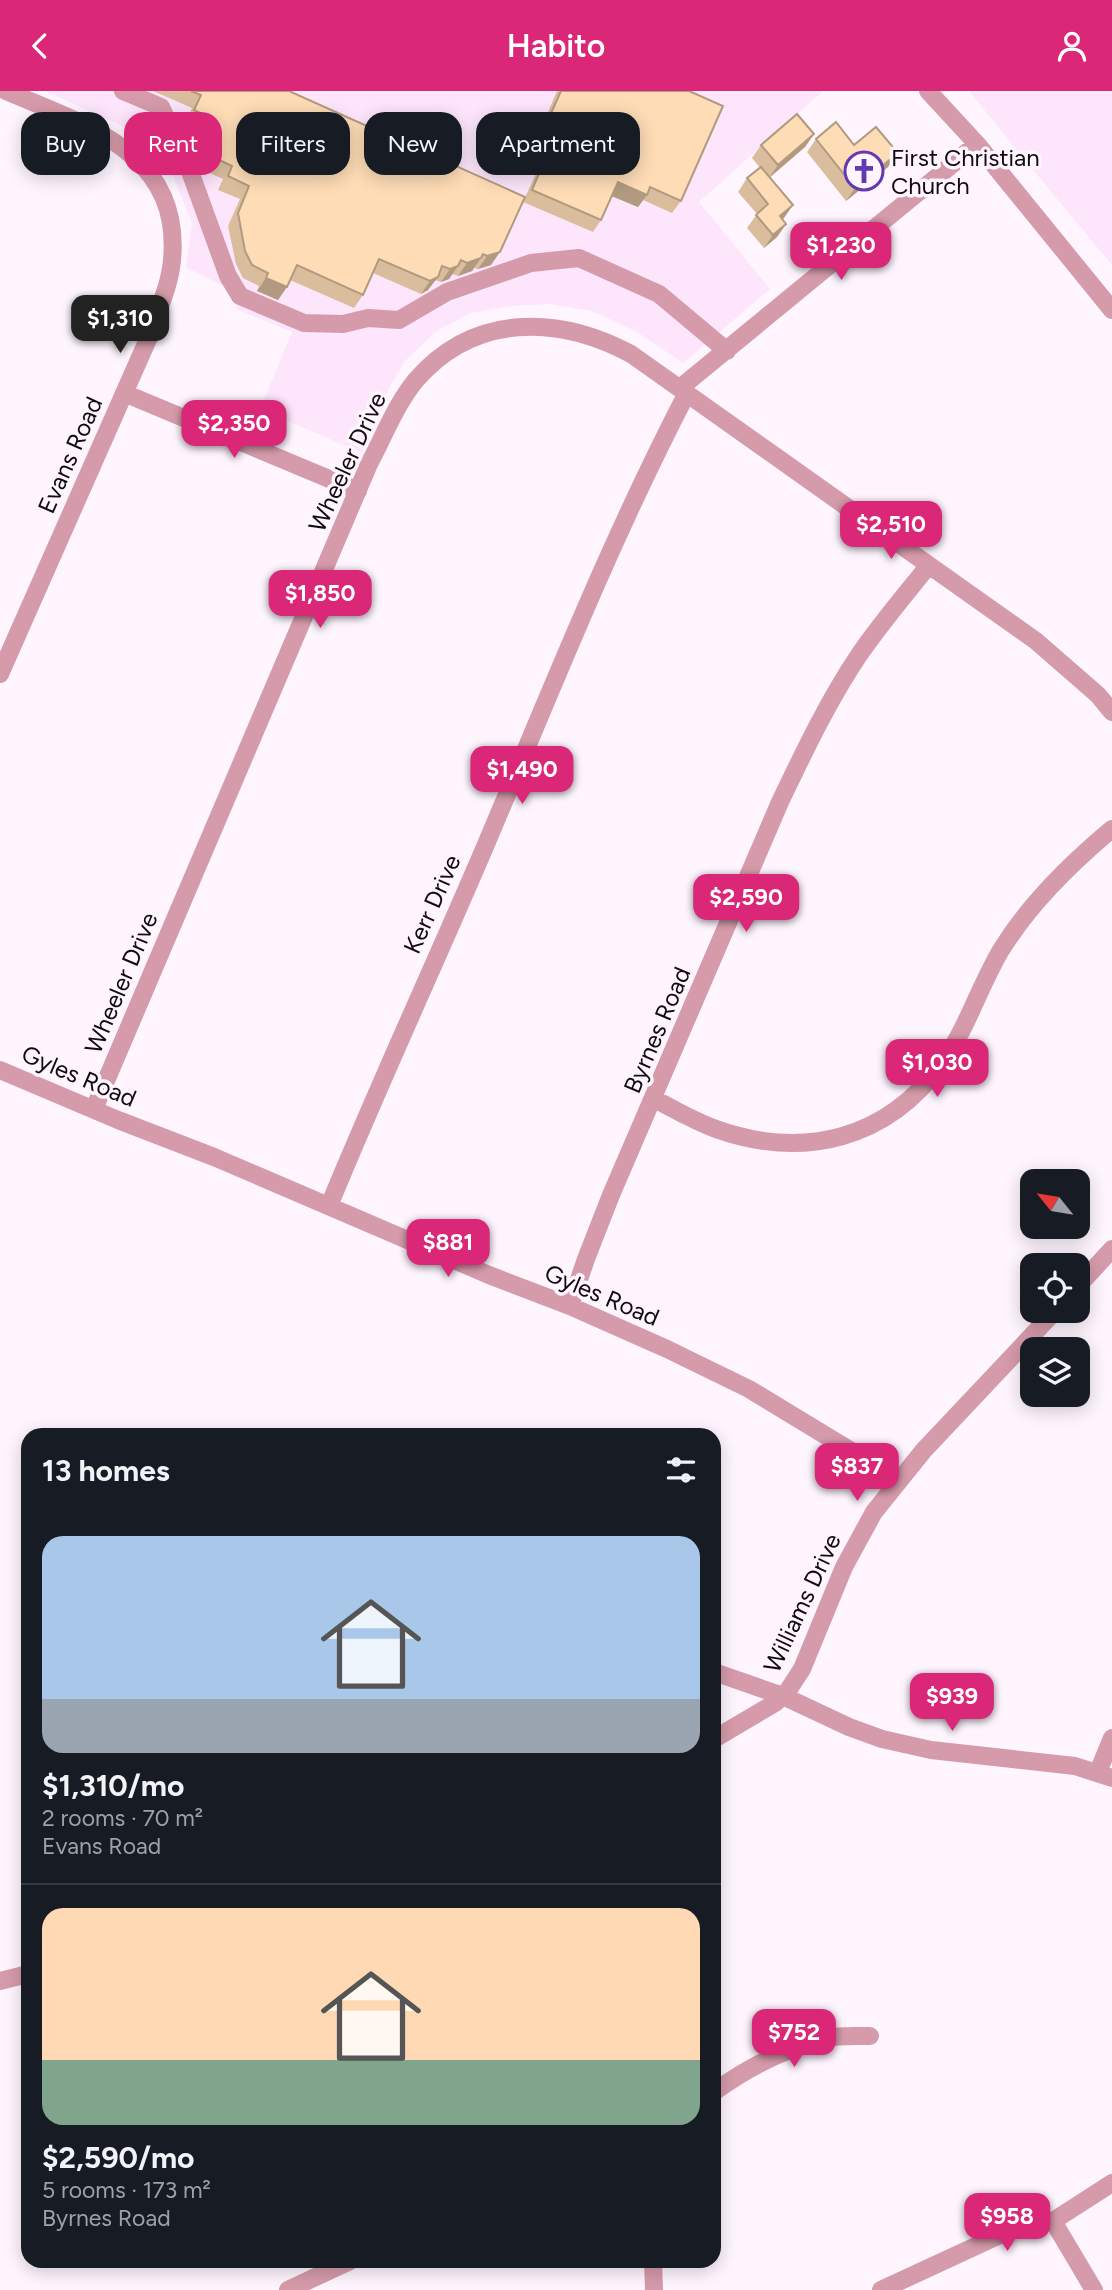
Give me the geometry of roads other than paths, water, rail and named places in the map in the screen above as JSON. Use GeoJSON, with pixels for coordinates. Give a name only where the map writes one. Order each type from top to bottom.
{"type":"FeatureCollection","features":[{"type":"Feature","properties":{"kind":"street","name":"Evans Road"},"geometry":{"type":"LineString","coordinates":[[0,674],[149,337],[169,279],[173,243],[166,206],[148,170],[122,145],[6,91]]}},
{"type":"Feature","properties":{"kind":"street"},"geometry":{"type":"LineString","coordinates":[[123,91],[161,107],[188,166],[228,276],[240,296],[304,323],[343,324],[368,318],[399,320],[447,292],[531,263],[579,258],[659,294],[727,351]]}},
{"type":"Feature","properties":{"kind":"street"},"geometry":{"type":"LineString","coordinates":[[928,91],[977,144],[1112,310]]}},
{"type":"Feature","properties":{"kind":"street","name":"Kerr Drive"},"geometry":{"type":"LineString","coordinates":[[329,1206],[572,639],[684,390],[727,351],[977,144]]}},
{"type":"Feature","properties":{"kind":"street","name":"Wheeler Drive"},"geometry":{"type":"LineString","coordinates":[[93,1109],[358,491],[402,399],[415,381],[455,346],[486,332],[503,328],[550,328],[593,336],[631,354],[1036,641],[1098,695],[1112,712]]}},
{"type":"Feature","properties":{"kind":"street"},"geometry":{"type":"LineString","coordinates":[[124,393],[358,491]]}},
{"type":"Feature","properties":{"kind":"street","name":"Byrnes Road"},"geometry":{"type":"LineString","coordinates":[[570,1306],[591,1246],[780,803],[809,742],[859,656],[929,565]]}},
{"type":"Feature","properties":{"kind":"street"},"geometry":{"type":"LineString","coordinates":[[654,1099],[714,1128],[765,1142],[791,1144],[821,1141],[855,1133],[896,1112],[927,1083],[956,1042],[1002,949],[1024,918],[1074,861],[1112,829]]}},
{"type":"Feature","properties":{"kind":"street","name":"Gyles Road"},"geometry":{"type":"LineString","coordinates":[[0,1070],[214,1157],[667,1349],[749,1389],[899,1479]]}},
{"type":"Feature","properties":{"kind":"street"},"geometry":{"type":"LineString","coordinates":[[1090,1273],[1112,1249]]}},
{"type":"Feature","properties":{"kind":"street","name":"Williams Drive"},"geometry":{"type":"LineString","coordinates":[[721,1735],[783,1696],[802,1669],[858,1539],[899,1479],[940,1431],[1044,1323]]}},
{"type":"Feature","properties":{"kind":"street"},"geometry":{"type":"LineString","coordinates":[[721,1674],[783,1696],[849,1727],[882,1739],[931,1750],[1074,1766],[1105,1775],[1112,1738]]}},
{"type":"Feature","properties":{"kind":"street"},"geometry":{"type":"LineString","coordinates":[[0,1981],[21,1976]]}},
{"type":"Feature","properties":{"kind":"street"},"geometry":{"type":"LineString","coordinates":[[721,2088],[788,2051],[829,2037],[870,2036]]}},
{"type":"Feature","properties":{"kind":"street"},"geometry":{"type":"LineString","coordinates":[[881,2290],[1015,2228],[1053,2221],[1112,2183]]}},
{"type":"Feature","properties":{"kind":"street"},"geometry":{"type":"LineString","coordinates":[[1053,2221],[1094,2290]]}},
{"type":"Feature","properties":{"kind":"street"},"geometry":{"type":"LineString","coordinates":[[288,2290],[335,2268]]}},
{"type":"Feature","properties":{"kind":"street"},"geometry":{"type":"LineString","coordinates":[[653,2268],[654,2290]]}},
{"type":"Feature","properties":{"kind":"place","name":"First Christian Church"},"geometry":{"type":"Point","coordinates":[864,171]}}]}
